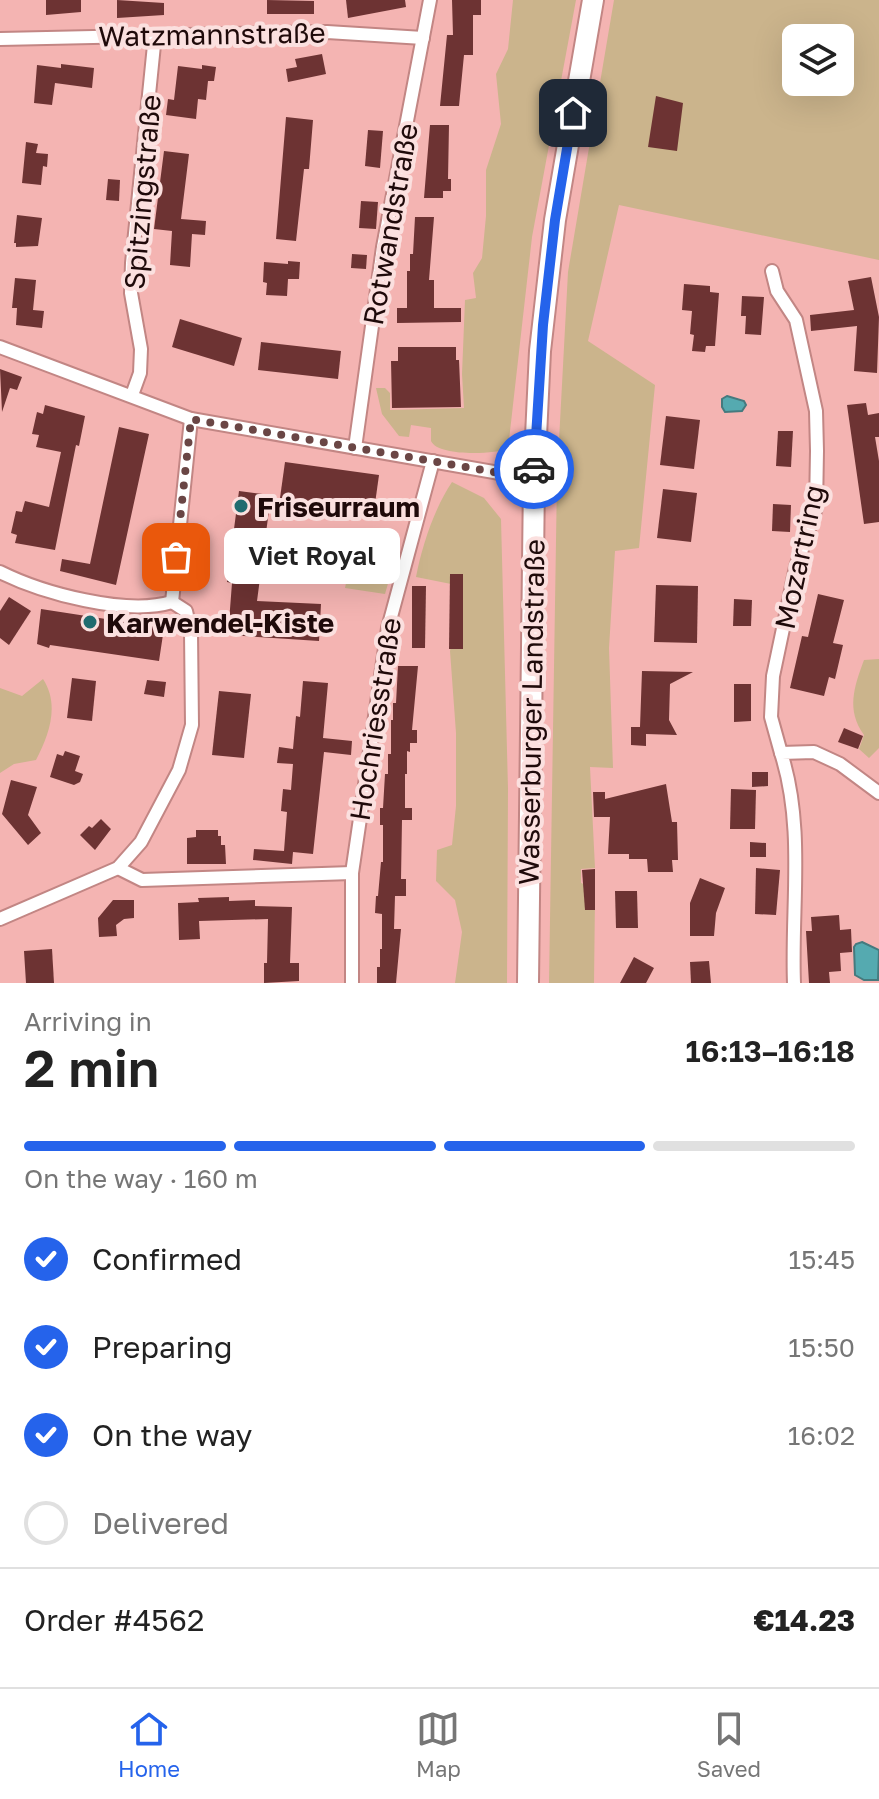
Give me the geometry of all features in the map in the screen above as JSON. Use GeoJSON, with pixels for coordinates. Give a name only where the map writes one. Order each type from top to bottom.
{"type":"FeatureCollection","features":[{"type":"Feature","properties":{"kind":"main road","name":"Wasserburger Landstraße"},"geometry":{"type":"LineString","coordinates":[[528,983],[534,479],[540,351],[551,249],[593,0]]}},
{"type":"Feature","properties":{"kind":"street","name":"Rotwandstraße"},"geometry":{"type":"LineString","coordinates":[[355,448],[383,247],[430,0]]}},
{"type":"Feature","properties":{"kind":"street","name":"Watzmannstraße"},"geometry":{"type":"LineString","coordinates":[[0,39],[327,32],[423,38]]}},
{"type":"Feature","properties":{"kind":"street","name":"Spitzingstraße"},"geometry":{"type":"LineString","coordinates":[[132,395],[140,373],[141,349],[131,293],[132,263],[155,35]]}},
{"type":"Feature","properties":{"kind":"street","name":"Mozartring"},"geometry":{"type":"LineString","coordinates":[[772,271],[777,291],[796,320],[816,411],[816,508],[796,567],[773,676],[771,717],[789,777],[794,822],[794,983]]}},
{"type":"Feature","properties":{"kind":"street"},"geometry":{"type":"LineString","coordinates":[[0,347],[191,419],[534,479]]}},
{"type":"Feature","properties":{"kind":"street"},"geometry":{"type":"LineString","coordinates":[[172,602],[191,419]]}},
{"type":"Feature","properties":{"kind":"street","name":"Hochriesstraße"},"geometry":{"type":"LineString","coordinates":[[352,983],[352,873],[391,615],[433,461]]}},
{"type":"Feature","properties":{"kind":"street"},"geometry":{"type":"LineString","coordinates":[[0,572],[45,592],[90,601],[143,606],[172,602],[186,611],[191,633],[192,725],[179,770],[158,813],[141,842],[118,868],[0,919]]}},
{"type":"Feature","properties":{"kind":"street"},"geometry":{"type":"LineString","coordinates":[[781,753],[814,752],[840,764],[879,793]]}},
{"type":"Feature","properties":{"kind":"street"},"geometry":{"type":"LineString","coordinates":[[118,868],[142,880],[352,873]]}},
{"type":"Feature","properties":{"kind":"shaded area"},"geometry":{"type":"Polygon","coordinates":[[[513,0],[576,0],[532,237],[508,449],[480,453],[455,452],[444,450],[431,441],[431,428],[411,425],[409,437],[399,436],[382,414],[376,388],[385,388],[390,393],[390,410],[464,408],[465,300],[476,298],[473,273],[482,258],[486,170],[501,124],[496,74],[508,49],[513,0]]]}},
{"type":"Feature","properties":{"kind":"shaded area"},"geometry":{"type":"Polygon","coordinates":[[[614,0],[879,0],[879,260],[619,205],[588,341],[655,385],[639,548],[615,551],[609,648],[613,768],[590,767],[595,868],[581,869],[581,883],[584,884],[584,898],[595,898],[594,983],[549,983],[557,478],[568,272],[614,0]]]}},
{"type":"Feature","properties":{"kind":"shaded area"},"geometry":{"type":"Polygon","coordinates":[[[452,482],[484,498],[501,519],[508,789],[507,983],[455,983],[462,932],[455,900],[436,881],[437,850],[452,845],[456,806],[456,733],[450,651],[462,598],[451,584],[416,577],[430,528],[452,482]]]}},
{"type":"Feature","properties":{"kind":"shaded area"},"geometry":{"type":"Polygon","coordinates":[[[347,533],[400,542],[385,594],[345,588],[354,545],[345,542],[347,533]]]}},
{"type":"Feature","properties":{"kind":"shaded area"},"geometry":{"type":"Polygon","coordinates":[[[879,659],[879,748],[869,758],[859,749],[864,735],[853,707],[864,660],[879,659]]]}},
{"type":"Feature","properties":{"kind":"shaded area"},"geometry":{"type":"Polygon","coordinates":[[[43,679],[52,709],[41,750],[36,760],[14,764],[0,773],[0,688],[22,696],[43,679]]]}},
{"type":"Feature","properties":{"kind":"water"},"geometry":{"type":"Polygon","coordinates":[[[727,396],[744,401],[746,405],[742,411],[725,412],[722,399],[727,396]]]}},
{"type":"Feature","properties":{"kind":"water"},"geometry":{"type":"Polygon","coordinates":[[[862,942],[879,950],[878,980],[864,980],[855,975],[854,947],[862,942]]]}},
{"type":"Feature","properties":{"kind":"building"},"geometry":{"type":"Polygon","coordinates":[[[46,0],[81,0],[81,12],[46,15],[46,0]]]}},
{"type":"Feature","properties":{"kind":"building"},"geometry":{"type":"Polygon","coordinates":[[[117,0],[164,3],[164,15],[117,18],[117,0]]]}},
{"type":"Feature","properties":{"kind":"building"},"geometry":{"type":"Polygon","coordinates":[[[267,0],[314,1],[314,14],[267,14],[267,0]]]}},
{"type":"Feature","properties":{"kind":"building"},"geometry":{"type":"Polygon","coordinates":[[[346,0],[405,0],[406,7],[348,18],[346,0]]]}},
{"type":"Feature","properties":{"kind":"building"},"geometry":{"type":"Polygon","coordinates":[[[452,0],[481,0],[481,15],[473,15],[473,55],[464,55],[459,106],[440,106],[447,35],[453,35],[452,0]]]}},
{"type":"Feature","properties":{"kind":"building"},"geometry":{"type":"Polygon","coordinates":[[[322,54],[326,74],[288,82],[286,69],[297,67],[295,59],[322,54]]]}},
{"type":"Feature","properties":{"kind":"building"},"geometry":{"type":"Polygon","coordinates":[[[61,64],[94,68],[92,88],[55,83],[52,105],[34,103],[37,65],[61,68],[61,64]]]}},
{"type":"Feature","properties":{"kind":"building"},"geometry":{"type":"Polygon","coordinates":[[[202,65],[216,67],[214,81],[208,81],[206,100],[198,99],[196,119],[166,115],[168,99],[174,100],[178,66],[202,69],[202,65]]]}},
{"type":"Feature","properties":{"kind":"building"},"geometry":{"type":"Polygon","coordinates":[[[656,96],[683,103],[677,151],[648,147],[656,96]]]}},
{"type":"Feature","properties":{"kind":"building"},"geometry":{"type":"Polygon","coordinates":[[[286,117],[313,120],[309,169],[304,169],[296,241],[276,239],[286,117]]]}},
{"type":"Feature","properties":{"kind":"building"},"geometry":{"type":"Polygon","coordinates":[[[430,125],[449,125],[448,179],[451,179],[451,191],[443,191],[443,198],[424,198],[430,125]]]}},
{"type":"Feature","properties":{"kind":"building"},"geometry":{"type":"Polygon","coordinates":[[[368,130],[383,131],[380,168],[365,166],[368,130]]]}},
{"type":"Feature","properties":{"kind":"building"},"geometry":{"type":"Polygon","coordinates":[[[26,142],[38,144],[36,153],[48,154],[41,185],[22,183],[26,142]]]}},
{"type":"Feature","properties":{"kind":"building"},"geometry":{"type":"Polygon","coordinates":[[[164,151],[189,154],[181,219],[206,221],[205,235],[192,234],[190,267],[170,265],[172,231],[154,229],[164,151]]]}},
{"type":"Feature","properties":{"kind":"building"},"geometry":{"type":"Polygon","coordinates":[[[108,179],[120,180],[119,201],[106,200],[108,179]]]}},
{"type":"Feature","properties":{"kind":"building"},"geometry":{"type":"Polygon","coordinates":[[[361,201],[378,202],[376,229],[359,228],[361,201]]]}},
{"type":"Feature","properties":{"kind":"building"},"geometry":{"type":"Polygon","coordinates":[[[17,215],[42,218],[38,246],[16,247],[17,215]]]}},
{"type":"Feature","properties":{"kind":"building"},"geometry":{"type":"Polygon","coordinates":[[[415,217],[434,217],[429,280],[434,280],[434,308],[461,308],[461,322],[397,323],[397,308],[407,308],[407,271],[410,271],[410,254],[413,254],[415,217]]]}},
{"type":"Feature","properties":{"kind":"building"},"geometry":{"type":"Polygon","coordinates":[[[352,254],[367,255],[366,269],[351,268],[352,254]]]}},
{"type":"Feature","properties":{"kind":"building"},"geometry":{"type":"Polygon","coordinates":[[[288,261],[300,262],[299,279],[288,279],[287,296],[266,295],[264,262],[288,264],[288,261]]]}},
{"type":"Feature","properties":{"kind":"building"},"geometry":{"type":"Polygon","coordinates":[[[871,277],[879,317],[877,373],[854,371],[857,326],[811,331],[810,315],[854,310],[848,281],[871,277]]]}},
{"type":"Feature","properties":{"kind":"building"},"geometry":{"type":"Polygon","coordinates":[[[15,278],[36,280],[33,310],[44,311],[42,328],[16,325],[17,308],[12,308],[15,278]]]}},
{"type":"Feature","properties":{"kind":"building"},"geometry":{"type":"Polygon","coordinates":[[[684,284],[710,286],[710,292],[719,293],[715,346],[706,346],[705,352],[692,351],[692,311],[682,310],[684,284]]]}},
{"type":"Feature","properties":{"kind":"building"},"geometry":{"type":"Polygon","coordinates":[[[742,296],[764,297],[761,335],[745,334],[746,316],[741,316],[742,296]]]}},
{"type":"Feature","properties":{"kind":"building"},"geometry":{"type":"Polygon","coordinates":[[[180,319],[242,338],[234,366],[172,347],[180,319]]]}},
{"type":"Feature","properties":{"kind":"building"},"geometry":{"type":"Polygon","coordinates":[[[261,342],[341,351],[338,379],[258,370],[261,342]]]}},
{"type":"Feature","properties":{"kind":"building"},"geometry":{"type":"Polygon","coordinates":[[[398,347],[456,347],[461,407],[392,408],[391,361],[398,361],[398,347]]]}},
{"type":"Feature","properties":{"kind":"building"},"geometry":{"type":"Polygon","coordinates":[[[0,369],[22,377],[17,390],[10,388],[2,412],[0,369]]]}},
{"type":"Feature","properties":{"kind":"building"},"geometry":{"type":"Polygon","coordinates":[[[866,403],[868,415],[879,413],[879,437],[875,437],[879,461],[879,522],[864,524],[847,405],[866,403]]]}},
{"type":"Feature","properties":{"kind":"building"},"geometry":{"type":"Polygon","coordinates":[[[45,405],[85,416],[79,446],[76,445],[55,550],[15,543],[17,535],[11,533],[16,511],[22,512],[25,501],[49,507],[61,452],[36,447],[39,435],[32,434],[37,412],[43,414],[45,405]]]}},
{"type":"Feature","properties":{"kind":"building"},"geometry":{"type":"Polygon","coordinates":[[[666,416],[700,420],[694,469],[660,465],[666,416]]]}},
{"type":"Feature","properties":{"kind":"building"},"geometry":{"type":"Polygon","coordinates":[[[119,427],[149,434],[116,585],[60,571],[62,559],[90,564],[119,427]]]}},
{"type":"Feature","properties":{"kind":"building"},"geometry":{"type":"Polygon","coordinates":[[[778,431],[793,431],[791,467],[776,466],[778,431]]]}},
{"type":"Feature","properties":{"kind":"building"},"geometry":{"type":"Polygon","coordinates":[[[285,462],[379,475],[374,511],[280,498],[285,462]]]}},
{"type":"Feature","properties":{"kind":"building"},"geometry":{"type":"Polygon","coordinates":[[[663,489],[697,493],[691,542],[657,538],[663,489]]]}},
{"type":"Feature","properties":{"kind":"building"},"geometry":{"type":"Polygon","coordinates":[[[239,491],[271,495],[257,601],[321,604],[319,641],[228,635],[232,583],[227,582],[239,491]]]}},
{"type":"Feature","properties":{"kind":"building"},"geometry":{"type":"Polygon","coordinates":[[[773,504],[791,505],[790,532],[772,531],[773,504]]]}},
{"type":"Feature","properties":{"kind":"building"},"geometry":{"type":"Polygon","coordinates":[[[450,574],[463,574],[463,649],[449,649],[450,574]]]}},
{"type":"Feature","properties":{"kind":"building"},"geometry":{"type":"Polygon","coordinates":[[[656,585],[698,586],[697,643],[654,642],[656,585]]]}},
{"type":"Feature","properties":{"kind":"building"},"geometry":{"type":"Polygon","coordinates":[[[412,586],[426,586],[425,648],[412,648],[412,586]]]}},
{"type":"Feature","properties":{"kind":"building"},"geometry":{"type":"Polygon","coordinates":[[[818,594],[844,600],[833,643],[843,645],[835,679],[829,677],[824,696],[790,688],[802,636],[808,637],[818,594]]]}},
{"type":"Feature","properties":{"kind":"building"},"geometry":{"type":"Polygon","coordinates":[[[9,597],[31,611],[9,645],[0,638],[0,611],[9,597]]]}},
{"type":"Feature","properties":{"kind":"building"},"geometry":{"type":"Polygon","coordinates":[[[734,599],[752,600],[751,626],[733,626],[734,599]]]}},
{"type":"Feature","properties":{"kind":"building"},"geometry":{"type":"Polygon","coordinates":[[[41,609],[164,628],[159,661],[37,644],[41,609]]]}},
{"type":"Feature","properties":{"kind":"building"},"geometry":{"type":"Polygon","coordinates":[[[398,666],[418,666],[412,730],[417,730],[417,743],[410,743],[405,774],[405,808],[412,808],[412,820],[402,820],[401,879],[406,879],[406,896],[395,896],[394,929],[401,929],[396,983],[377,983],[382,949],[382,914],[375,913],[383,862],[380,808],[383,808],[388,754],[391,754],[391,720],[393,703],[396,703],[398,666]]]}},
{"type":"Feature","properties":{"kind":"building"},"geometry":{"type":"Polygon","coordinates":[[[642,671],[693,672],[670,684],[669,720],[677,735],[646,734],[646,746],[631,745],[631,727],[640,727],[642,671]]]}},
{"type":"Feature","properties":{"kind":"building"},"geometry":{"type":"Polygon","coordinates":[[[72,678],[96,681],[92,721],[67,718],[72,678]]]}},
{"type":"Feature","properties":{"kind":"building"},"geometry":{"type":"Polygon","coordinates":[[[147,680],[166,682],[164,697],[144,694],[147,680]]]}},
{"type":"Feature","properties":{"kind":"building"},"geometry":{"type":"Polygon","coordinates":[[[303,681],[328,683],[323,738],[352,741],[351,755],[324,752],[313,854],[293,852],[292,864],[253,860],[254,849],[284,851],[287,812],[281,811],[283,789],[291,790],[293,764],[277,763],[279,747],[293,749],[303,681]]]}},
{"type":"Feature","properties":{"kind":"building"},"geometry":{"type":"Polygon","coordinates":[[[734,684],[751,684],[751,721],[734,722],[734,684]]]}},
{"type":"Feature","properties":{"kind":"building"},"geometry":{"type":"Polygon","coordinates":[[[219,691],[251,694],[244,758],[212,755],[219,691]]]}},
{"type":"Feature","properties":{"kind":"building"},"geometry":{"type":"Polygon","coordinates":[[[844,728],[863,736],[858,749],[838,742],[844,728]]]}},
{"type":"Feature","properties":{"kind":"building"},"geometry":{"type":"Polygon","coordinates":[[[65,751],[80,756],[75,771],[83,774],[80,782],[74,785],[50,777],[57,754],[63,756],[65,751]]]}},
{"type":"Feature","properties":{"kind":"building"},"geometry":{"type":"Polygon","coordinates":[[[752,772],[768,772],[768,786],[752,787],[752,772]]]}},
{"type":"Feature","properties":{"kind":"building"},"geometry":{"type":"Polygon","coordinates":[[[11,780],[37,787],[28,815],[41,833],[28,845],[2,814],[11,780]]]}},
{"type":"Feature","properties":{"kind":"building"},"geometry":{"type":"Polygon","coordinates":[[[666,784],[672,822],[677,822],[678,860],[672,860],[673,872],[648,872],[647,859],[629,859],[629,854],[608,854],[610,817],[594,817],[593,792],[605,792],[605,799],[666,784]]]}},
{"type":"Feature","properties":{"kind":"building"},"geometry":{"type":"Polygon","coordinates":[[[731,789],[756,790],[755,829],[730,829],[731,789]]]}},
{"type":"Feature","properties":{"kind":"building"},"geometry":{"type":"Polygon","coordinates":[[[101,819],[111,829],[95,850],[80,835],[101,819]]]}},
{"type":"Feature","properties":{"kind":"building"},"geometry":{"type":"Polygon","coordinates":[[[196,830],[218,830],[221,845],[225,845],[226,864],[187,864],[187,838],[196,837],[196,830]]]}},
{"type":"Feature","properties":{"kind":"building"},"geometry":{"type":"Polygon","coordinates":[[[750,842],[766,843],[766,857],[750,857],[750,842]]]}},
{"type":"Feature","properties":{"kind":"building"},"geometry":{"type":"Polygon","coordinates":[[[756,868],[780,870],[776,915],[755,914],[756,868]]]}},
{"type":"Feature","properties":{"kind":"building"},"geometry":{"type":"Polygon","coordinates":[[[595,869],[595,910],[585,910],[582,870],[595,869]]]}},
{"type":"Feature","properties":{"kind":"building"},"geometry":{"type":"Polygon","coordinates":[[[700,878],[725,888],[716,913],[714,936],[690,936],[690,903],[700,878]]]}},
{"type":"Feature","properties":{"kind":"building"},"geometry":{"type":"Polygon","coordinates":[[[615,891],[637,891],[638,928],[616,928],[615,891]]]}},
{"type":"Feature","properties":{"kind":"building"},"geometry":{"type":"Polygon","coordinates":[[[229,897],[229,901],[255,900],[255,906],[292,907],[290,963],[299,963],[299,981],[264,983],[268,919],[199,921],[200,939],[179,940],[178,903],[199,902],[198,898],[229,897]]]}},
{"type":"Feature","properties":{"kind":"building"},"geometry":{"type":"Polygon","coordinates":[[[113,900],[134,900],[134,918],[124,919],[116,925],[117,936],[99,937],[98,918],[113,900]]]}},
{"type":"Feature","properties":{"kind":"building"},"geometry":{"type":"Polygon","coordinates":[[[839,915],[840,930],[851,929],[852,952],[840,953],[841,971],[829,972],[830,983],[809,983],[806,931],[812,931],[811,917],[839,915]]]}},
{"type":"Feature","properties":{"kind":"building"},"geometry":{"type":"Polygon","coordinates":[[[52,949],[54,983],[26,983],[24,951],[52,949]]]}},
{"type":"Feature","properties":{"kind":"building"},"geometry":{"type":"Polygon","coordinates":[[[634,957],[654,968],[646,983],[620,983],[634,957]]]}},
{"type":"Feature","properties":{"kind":"building"},"geometry":{"type":"Polygon","coordinates":[[[709,961],[711,983],[691,983],[690,962],[709,961]]]}},
{"type":"Feature","properties":{"kind":"way so far"},"geometry":{"type":"LineString","coordinates":[[176,557],[191,419],[534,479],[534,469]]}},
{"type":"Feature","properties":{"kind":"place","name":"Friseurraum"},"geometry":{"type":"Point","coordinates":[241,506]}},
{"type":"Feature","properties":{"kind":"place","name":"Viet Royal"},"geometry":{"type":"Point","coordinates":[176,557]}},
{"type":"Feature","properties":{"kind":"place","name":"Karwendel-Kiste"},"geometry":{"type":"Point","coordinates":[90,622]}},
{"type":"Feature","properties":{"kind":"route"},"geometry":{"type":"LineString","coordinates":[[534,469],[540,351],[555,220],[573,113]]}}]}
